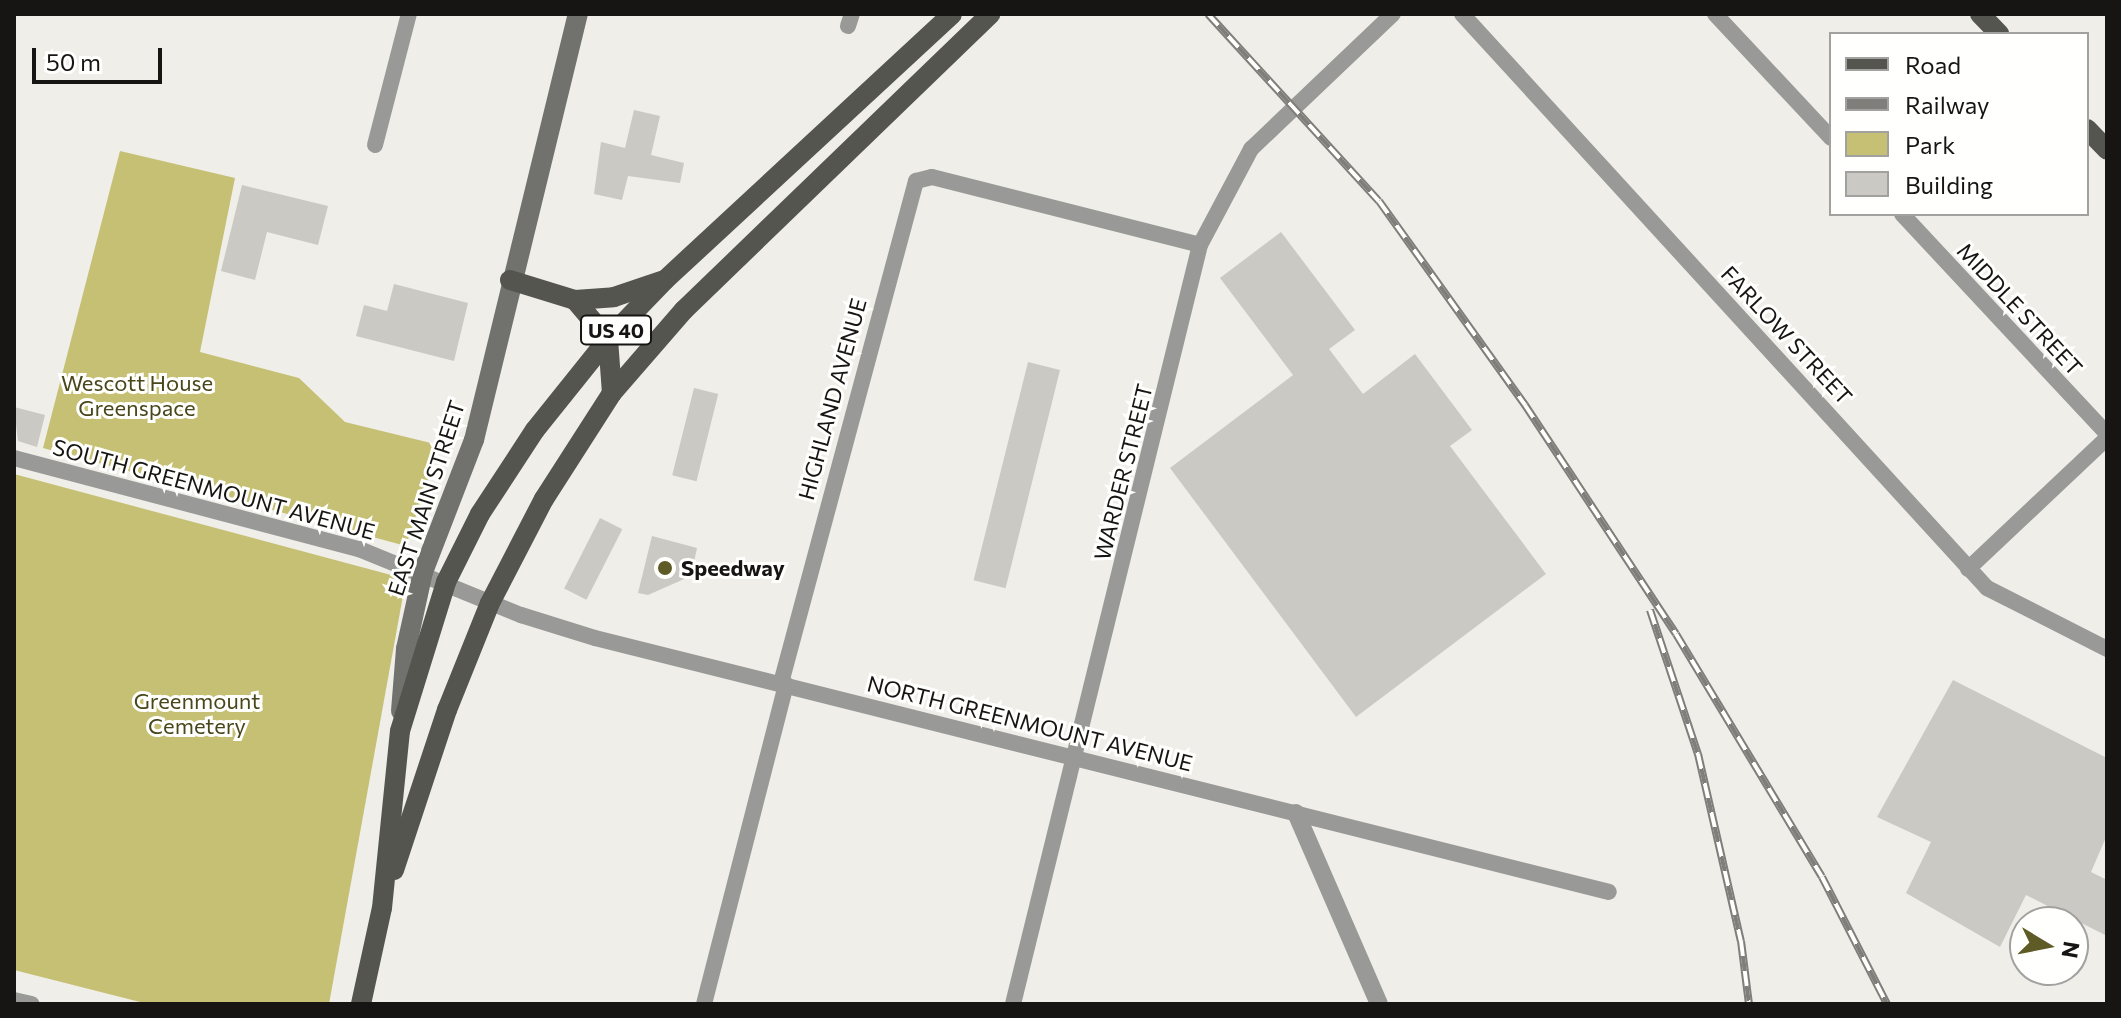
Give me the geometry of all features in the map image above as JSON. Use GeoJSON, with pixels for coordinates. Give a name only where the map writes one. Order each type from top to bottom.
{"type":"FeatureCollection","features":[{"type":"Feature","properties":{"kind":"main road","name":"EAST MAIN STREET"},"geometry":{"type":"LineString","coordinates":[[361,1004],[382,908],[406,649],[423,572],[474,440],[510,280],[578,14]]}},
{"type":"Feature","properties":{"kind":"main road","name":"US 40"},"geometry":{"type":"LineString","coordinates":[[400,731],[446,582],[480,514],[535,430],[608,339],[665,280],[952,14]]}},
{"type":"Feature","properties":{"kind":"main road","name":"US 40"},"geometry":{"type":"LineString","coordinates":[[382,908],[447,710],[490,603],[544,499],[612,393],[684,310],[990,14]]}},
{"type":"Feature","properties":{"kind":"main road"},"geometry":{"type":"LineString","coordinates":[[1980,14],[1997,32]]}},
{"type":"Feature","properties":{"kind":"main road"},"geometry":{"type":"LineString","coordinates":[[2089,131],[2107,150]]}},
{"type":"Feature","properties":{"kind":"main road"},"geometry":{"type":"LineString","coordinates":[[510,280],[575,300],[614,297],[665,280]]}},
{"type":"Feature","properties":{"kind":"main road"},"geometry":{"type":"LineString","coordinates":[[575,300],[608,339],[612,393]]}},
{"type":"Feature","properties":{"kind":"street"},"geometry":{"type":"LineString","coordinates":[[375,145],[409,14]]}},
{"type":"Feature","properties":{"kind":"street","name":"WARDER STREET"},"geometry":{"type":"LineString","coordinates":[[1013,1004],[1200,245],[1251,149],[1393,14]]}},
{"type":"Feature","properties":{"kind":"street","name":"FARLOW STREET"},"geometry":{"type":"LineString","coordinates":[[1462,14],[1987,588],[2107,649]]}},
{"type":"Feature","properties":{"kind":"street"},"geometry":{"type":"LineString","coordinates":[[1715,14],[1829,136]]}},
{"type":"Feature","properties":{"kind":"street","name":"HIGHLAND AVENUE"},"geometry":{"type":"LineString","coordinates":[[704,1004],[911,188],[922,178],[932,177],[1200,245]]}},
{"type":"Feature","properties":{"kind":"street","name":"MIDDLE STREET"},"geometry":{"type":"LineString","coordinates":[[1904,216],[2107,436]]}},
{"type":"Feature","properties":{"kind":"street"},"geometry":{"type":"LineString","coordinates":[[1968,569],[2107,436]]}},
{"type":"Feature","properties":{"kind":"street","name":"SOUTH GREENMOUNT AVENUE"},"geometry":{"type":"LineString","coordinates":[[14,458],[359,549],[446,582]]}},
{"type":"Feature","properties":{"kind":"street","name":"NORTH GREENMOUNT AVENUE"},"geometry":{"type":"LineString","coordinates":[[446,582],[490,603],[595,638],[1609,892]]}},
{"type":"Feature","properties":{"kind":"street"},"geometry":{"type":"LineString","coordinates":[[1296,813],[1379,1004]]}},
{"type":"Feature","properties":{"kind":"street"},"geometry":{"type":"LineString","coordinates":[[14,1000],[32,1004]]}},
{"type":"Feature","properties":{"kind":"green space","name":"Wescott House Greenspace"},"geometry":{"type":"Polygon","coordinates":[[[120,151],[235,178],[200,352],[299,378],[345,422],[439,445],[406,546],[43,448],[120,151]]]}},
{"type":"Feature","properties":{"kind":"green space","name":"Greenmount Cemetery"},"geometry":{"type":"Polygon","coordinates":[[[14,474],[406,579],[329,1004],[148,1004],[14,970],[14,474]]]}},
{"type":"Feature","properties":{"kind":"building"},"geometry":{"type":"Polygon","coordinates":[[[634,110],[660,116],[651,155],[684,163],[680,183],[628,176],[622,200],[594,194],[601,142],[625,148],[634,110]]]}},
{"type":"Feature","properties":{"kind":"building"},"geometry":{"type":"Polygon","coordinates":[[[242,185],[328,206],[318,245],[267,232],[255,280],[221,271],[242,185]]]}},
{"type":"Feature","properties":{"kind":"building"},"geometry":{"type":"Polygon","coordinates":[[[1281,232],[1355,330],[1329,349],[1363,394],[1415,354],[1472,430],[1450,446],[1546,574],[1356,717],[1170,468],[1293,375],[1220,278],[1281,232]]]}},
{"type":"Feature","properties":{"kind":"building"},"geometry":{"type":"Polygon","coordinates":[[[394,284],[468,303],[454,361],[356,336],[364,305],[387,311],[394,284]]]}},
{"type":"Feature","properties":{"kind":"building"},"geometry":{"type":"Polygon","coordinates":[[[1028,362],[1060,370],[1006,588],[974,580],[1028,362]]]}},
{"type":"Feature","properties":{"kind":"building"},"geometry":{"type":"Polygon","coordinates":[[[694,388],[718,394],[696,481],[672,475],[694,388]]]}},
{"type":"Feature","properties":{"kind":"building"},"geometry":{"type":"Polygon","coordinates":[[[14,407],[45,415],[37,447],[18,441],[14,407]]]}},
{"type":"Feature","properties":{"kind":"building"},"geometry":{"type":"Polygon","coordinates":[[[600,518],[622,529],[586,600],[564,588],[600,518]]]}},
{"type":"Feature","properties":{"kind":"building"},"geometry":{"type":"Polygon","coordinates":[[[652,536],[697,548],[691,576],[648,595],[638,593],[652,536]]]}},
{"type":"Feature","properties":{"kind":"building"},"geometry":{"type":"Polygon","coordinates":[[[1953,680],[2107,758],[2107,835],[2091,872],[2107,880],[2107,936],[2089,927],[2089,906],[2048,906],[2026,895],[2020,906],[2009,906],[2009,929],[2000,947],[1906,893],[1931,842],[1877,817],[1953,680]]]}},
{"type":"Feature","properties":{"kind":"railway"},"geometry":{"type":"LineString","coordinates":[[1208,14],[1379,201],[1525,405],[1676,634],[1822,877],[1887,1004]]}},
{"type":"Feature","properties":{"kind":"railway"},"geometry":{"type":"LineString","coordinates":[[1650,610],[1698,754],[1741,941],[1749,1004]]}},
{"type":"Feature","properties":{"kind":"place","name":"Speedway"},"geometry":{"type":"Point","coordinates":[665,568]}}]}
